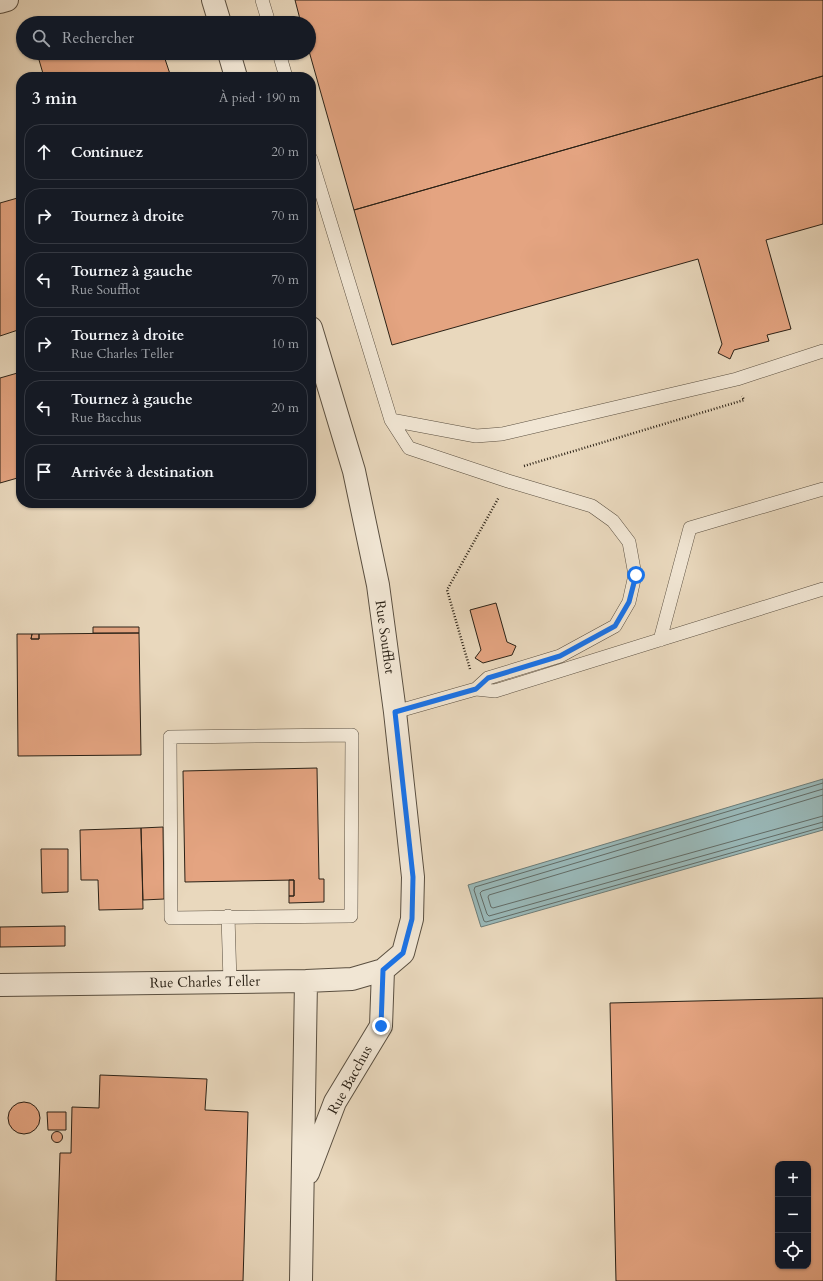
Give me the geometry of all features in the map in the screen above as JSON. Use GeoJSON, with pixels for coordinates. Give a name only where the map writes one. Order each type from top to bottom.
{"type":"FeatureCollection","features":[{"type":"Feature","properties":{"kind":"street"},"geometry":{"type":"LineString","coordinates":[[0,2],[7,0]]}},
{"type":"Feature","properties":{"kind":"street"},"geometry":{"type":"LineString","coordinates":[[213,0],[218,16]]}},
{"type":"Feature","properties":{"kind":"street"},"geometry":{"type":"LineString","coordinates":[[231,60],[235,72]]}},
{"type":"Feature","properties":{"kind":"street","name":"Rue Soufflot"},"geometry":{"type":"LineString","coordinates":[[316,345],[354,471],[378,585],[395,712],[413,877],[412,919],[403,953]]}},
{"type":"Feature","properties":{"kind":"street","name":"Rue Charles Teller"},"geometry":{"type":"LineString","coordinates":[[0,984],[306,981],[352,979],[383,970],[403,953]]}},
{"type":"Feature","properties":{"kind":"street","name":"Rue Bacchus"},"geometry":{"type":"LineString","coordinates":[[302,1188],[335,1102],[381,1026],[383,970]]}},
{"type":"Feature","properties":{"kind":"street","name":"Rue Bacchus"},"geometry":{"type":"LineString","coordinates":[[301,1281],[306,981]]}},
{"type":"Feature","properties":{"kind":"lane"},"geometry":{"type":"LineString","coordinates":[[262,0],[267,16]]}},
{"type":"Feature","properties":{"kind":"lane"},"geometry":{"type":"LineString","coordinates":[[280,60],[284,72]]}},
{"type":"Feature","properties":{"kind":"lane"},"geometry":{"type":"LineString","coordinates":[[316,175],[391,420],[409,448],[508,481],[592,506],[613,521],[629,542],[636,575],[629,602],[615,626],[560,656],[488,678],[476,689]]}},
{"type":"Feature","properties":{"kind":"lane"},"geometry":{"type":"LineString","coordinates":[[391,420],[476,436],[502,434],[737,379],[823,351]]}},
{"type":"Feature","properties":{"kind":"lane"},"geometry":{"type":"LineString","coordinates":[[660,640],[690,528],[823,489]]}},
{"type":"Feature","properties":{"kind":"lane"},"geometry":{"type":"LineString","coordinates":[[395,712],[476,689],[495,691],[823,589]]}},
{"type":"Feature","properties":{"kind":"lane"},"geometry":{"type":"LineString","coordinates":[[352,735],[351,916],[228,916],[172,918],[170,737],[352,735]]}},
{"type":"Feature","properties":{"kind":"lane"},"geometry":{"type":"LineString","coordinates":[[228,916],[230,982]]}},
{"type":"Feature","properties":{"kind":"path"},"geometry":{"type":"LineString","coordinates":[[518,469],[744,400],[742,394]]}},
{"type":"Feature","properties":{"kind":"path"},"geometry":{"type":"LineString","coordinates":[[476,689],[447,590],[500,496]]}},
{"type":"Feature","properties":{"kind":"water"},"geometry":{"type":"Polygon","coordinates":[[[823,779],[823,830],[481,927],[468,885],[823,779]]]}},
{"type":"Feature","properties":{"kind":"building"},"geometry":{"type":"Polygon","coordinates":[[[295,0],[823,0],[823,76],[354,210],[312,60],[316,60],[316,16],[299,16],[295,0]]]}},
{"type":"Feature","properties":{"kind":"building"},"geometry":{"type":"Polygon","coordinates":[[[39,60],[165,60],[169,72],[43,72],[39,60]]]}},
{"type":"Feature","properties":{"kind":"building"},"geometry":{"type":"Polygon","coordinates":[[[823,76],[823,224],[766,240],[791,329],[767,335],[769,341],[734,350],[730,359],[718,353],[722,344],[698,259],[392,345],[354,210],[823,76]]]}},
{"type":"Feature","properties":{"kind":"building"},"geometry":{"type":"Polygon","coordinates":[[[16,198],[16,331],[0,336],[0,203],[16,198]]]}},
{"type":"Feature","properties":{"kind":"building"},"geometry":{"type":"Polygon","coordinates":[[[16,373],[16,478],[0,483],[0,378],[16,373]]]}},
{"type":"Feature","properties":{"kind":"building"},"geometry":{"type":"Polygon","coordinates":[[[496,603],[507,642],[516,646],[512,655],[483,663],[475,658],[481,650],[470,610],[496,603]]]}},
{"type":"Feature","properties":{"kind":"building"},"geometry":{"type":"Polygon","coordinates":[[[93,627],[139,627],[139,633],[93,633],[93,627]]]}},
{"type":"Feature","properties":{"kind":"building"},"geometry":{"type":"Polygon","coordinates":[[[139,633],[141,755],[18,756],[17,634],[32,634],[31,639],[39,639],[39,634],[139,633]]]}},
{"type":"Feature","properties":{"kind":"building"},"geometry":{"type":"Polygon","coordinates":[[[32,634],[39,634],[39,639],[31,639],[32,634]]]}},
{"type":"Feature","properties":{"kind":"building"},"geometry":{"type":"Polygon","coordinates":[[[317,768],[319,879],[324,879],[324,902],[289,903],[289,896],[294,896],[294,880],[185,882],[183,771],[317,768]]]}},
{"type":"Feature","properties":{"kind":"building"},"geometry":{"type":"Polygon","coordinates":[[[163,827],[164,899],[143,900],[141,828],[163,827]]]}},
{"type":"Feature","properties":{"kind":"building"},"geometry":{"type":"Polygon","coordinates":[[[141,828],[143,909],[99,910],[98,880],[81,880],[80,830],[141,828]]]}},
{"type":"Feature","properties":{"kind":"building"},"geometry":{"type":"Polygon","coordinates":[[[41,849],[68,849],[68,892],[42,893],[41,849]]]}},
{"type":"Feature","properties":{"kind":"building"},"geometry":{"type":"Polygon","coordinates":[[[289,880],[294,880],[294,896],[289,896],[289,880]]]}},
{"type":"Feature","properties":{"kind":"building"},"geometry":{"type":"Polygon","coordinates":[[[65,926],[65,946],[0,947],[0,927],[65,926]]]}},
{"type":"Feature","properties":{"kind":"building"},"geometry":{"type":"Polygon","coordinates":[[[823,998],[823,1281],[616,1281],[610,1003],[823,998]]]}},
{"type":"Feature","properties":{"kind":"building"},"geometry":{"type":"Polygon","coordinates":[[[100,1075],[207,1079],[205,1110],[248,1112],[243,1281],[56,1281],[60,1153],[71,1153],[72,1107],[99,1108],[100,1075]]]}},
{"type":"Feature","properties":{"kind":"building"},"geometry":{"type":"Polygon","coordinates":[[[21,1102],[27,1102],[37,1109],[40,1118],[39,1124],[33,1131],[27,1134],[21,1134],[11,1127],[8,1121],[8,1115],[15,1105],[21,1102]]]}},
{"type":"Feature","properties":{"kind":"building"},"geometry":{"type":"Polygon","coordinates":[[[47,1112],[66,1112],[66,1130],[48,1130],[47,1112]]]}},
{"type":"Feature","properties":{"kind":"building"},"geometry":{"type":"Polygon","coordinates":[[[57,1131],[61,1133],[63,1137],[61,1141],[57,1143],[53,1141],[51,1137],[53,1133],[57,1131]]]}},
{"type":"Feature","properties":{"kind":"route"},"geometry":{"type":"LineString","coordinates":[[381,1026],[383,970],[403,953],[412,919],[413,877],[395,712],[476,689],[488,678],[560,656],[615,626],[629,602],[636,575]]}}]}
